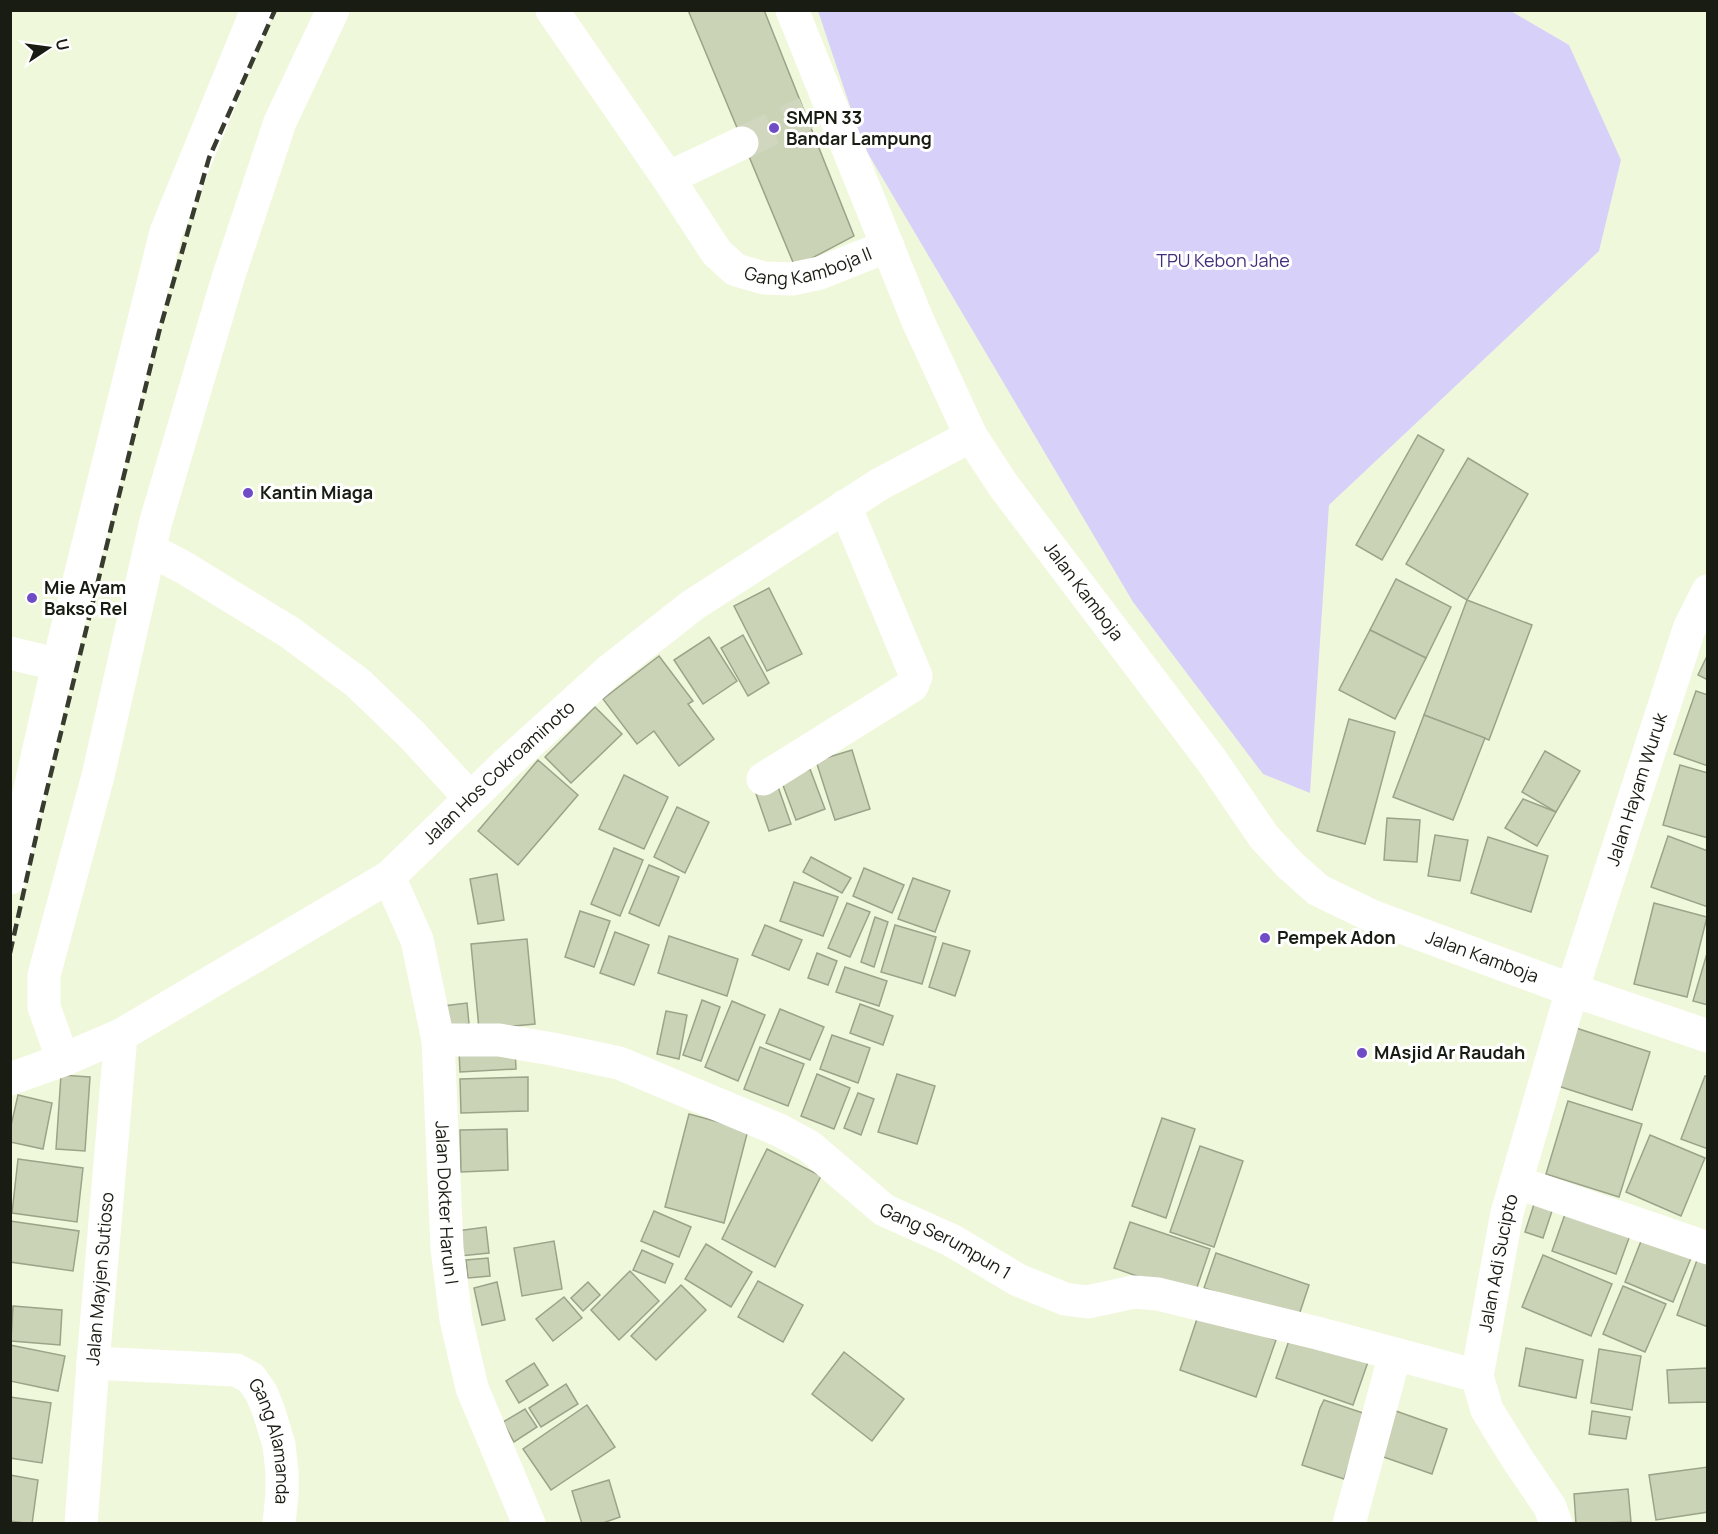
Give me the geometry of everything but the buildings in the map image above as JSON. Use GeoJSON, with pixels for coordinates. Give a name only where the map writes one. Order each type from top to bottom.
{"type":"FeatureCollection","features":[{"type":"Feature","properties":{"kind":"street"},"geometry":{"type":"LineString","coordinates":[[10,878],[57,669],[166,232],[257,10]]}},
{"type":"Feature","properties":{"kind":"street"},"geometry":{"type":"LineString","coordinates":[[63,1060],[44,1007],[44,975],[99,776],[156,521],[228,278],[280,122],[333,10]]}},
{"type":"Feature","properties":{"kind":"street","name":"Gang Kamboja II"},"geometry":{"type":"LineString","coordinates":[[552,10],[717,253],[736,270],[764,278],[792,279],[820,273],[888,246]]}},
{"type":"Feature","properties":{"kind":"street","name":"Jalan Kamboja"},"geometry":{"type":"LineString","coordinates":[[792,10],[818,109],[888,246],[917,319],[971,436],[1004,485],[1212,761],[1264,837],[1318,890],[1374,917],[1572,990],[1707,1036]]}},
{"type":"Feature","properties":{"kind":"street"},"geometry":{"type":"LineString","coordinates":[[668,178],[742,143]]}},
{"type":"Feature","properties":{"kind":"street","name":"Jalan Hos Cokroaminoto"},"geometry":{"type":"LineString","coordinates":[[10,1079],[63,1060],[121,1035],[389,876],[506,764],[619,663],[693,605],[880,484],[971,436]]}},
{"type":"Feature","properties":{"kind":"street"},"geometry":{"type":"LineString","coordinates":[[763,779],[912,686],[916,676],[845,506]]}},
{"type":"Feature","properties":{"kind":"street"},"geometry":{"type":"LineString","coordinates":[[150,550],[193,573],[289,632],[358,683],[412,735],[470,798]]}},
{"type":"Feature","properties":{"kind":"street","name":"Jalan Hayam Wuruk"},"geometry":{"type":"LineString","coordinates":[[1572,990],[1689,629],[1707,591]]}},
{"type":"Feature","properties":{"kind":"street","name":"Jalan Dokter Harun I"},"geometry":{"type":"LineString","coordinates":[[389,876],[417,940],[438,1040],[447,1248],[456,1319],[472,1388],[529,1524]]}},
{"type":"Feature","properties":{"kind":"street","name":"Jalan Adi Sucipto"},"geometry":{"type":"LineString","coordinates":[[1556,1524],[1550,1507],[1487,1410],[1477,1376],[1507,1213],[1572,990]]}},
{"type":"Feature","properties":{"kind":"street","name":"Jalan Mayjen Sutioso"},"geometry":{"type":"LineString","coordinates":[[81,1524],[121,1035]]}},
{"type":"Feature","properties":{"kind":"street","name":"Gang Serumpun 1"},"geometry":{"type":"LineString","coordinates":[[438,1040],[499,1040],[619,1063],[780,1130],[808,1146],[884,1210],[951,1240],[1018,1280],[1065,1299],[1087,1302],[1134,1292],[1158,1294],[1307,1330],[1477,1376]]}},
{"type":"Feature","properties":{"kind":"street"},"geometry":{"type":"LineString","coordinates":[[1516,1182],[1707,1248]]}},
{"type":"Feature","properties":{"kind":"street"},"geometry":{"type":"LineString","coordinates":[[1348,1524],[1395,1354]]}},
{"type":"Feature","properties":{"kind":"street","name":"Gang Alamanda"},"geometry":{"type":"LineString","coordinates":[[93,1363],[236,1370],[251,1378],[262,1394],[279,1445],[282,1483],[279,1524]]}},
{"type":"Feature","properties":{"kind":"green space","name":"TPU Kebon Jahe"},"geometry":{"type":"Polygon","coordinates":[[[1509,10],[1569,45],[1621,160],[1599,251],[1329,505],[1310,793],[1263,774],[1133,602],[863,145],[818,11],[1509,10]]]}},
{"type":"Feature","properties":{"kind":"tunnel"},"geometry":{"type":"LineString","coordinates":[[742,143],[806,113]]}},
{"type":"Feature","properties":{"kind":"railway"},"geometry":{"type":"LineString","coordinates":[[10,953],[42,810],[159,332],[209,158],[275,10]]}},
{"type":"Feature","properties":{"kind":"place","name":"SMPN 33 Bandar Lampung"},"geometry":{"type":"Point","coordinates":[774,128]}},
{"type":"Feature","properties":{"kind":"place","name":"Kantin Miaga"},"geometry":{"type":"Point","coordinates":[248,493]}},
{"type":"Feature","properties":{"kind":"place","name":"Mie Ayam Bakso Rel"},"geometry":{"type":"Point","coordinates":[32,598]}},
{"type":"Feature","properties":{"kind":"place","name":"Pempek Adon"},"geometry":{"type":"Point","coordinates":[1265,938]}},
{"type":"Feature","properties":{"kind":"place","name":"MAsjid Ar Raudah"},"geometry":{"type":"Point","coordinates":[1362,1053]}}]}
